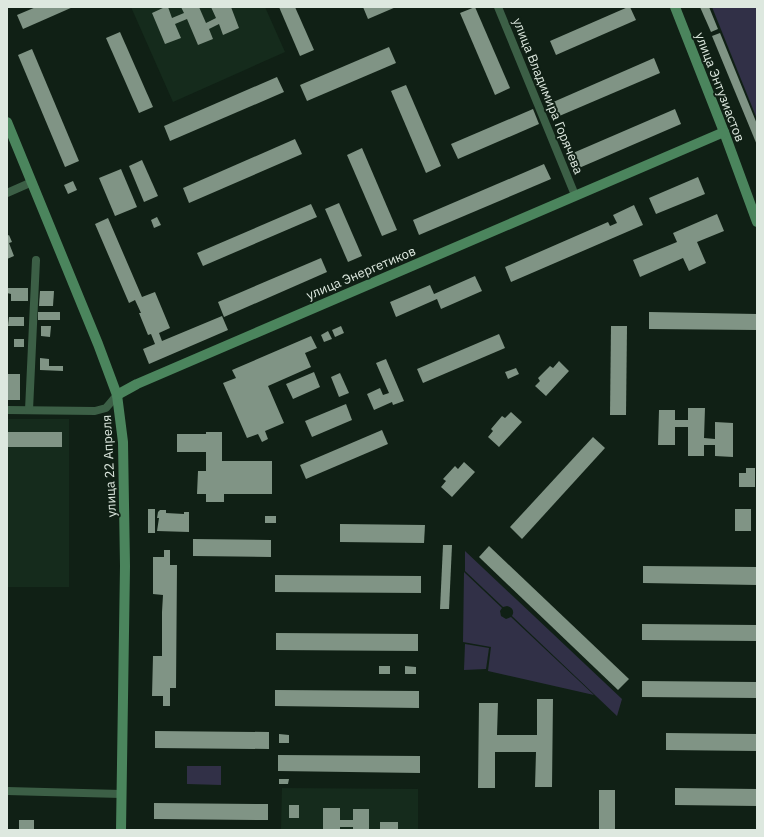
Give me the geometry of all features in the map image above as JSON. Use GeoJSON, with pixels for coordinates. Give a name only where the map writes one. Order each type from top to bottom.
{"type":"FeatureCollection","features":[{"type":"Feature","properties":{"kind":"main road","name":"улица Энтузиастов"},"geometry":{"type":"LineString","coordinates":[[675,7],[724,132],[757,222]]}},
{"type":"Feature","properties":{"kind":"main road","name":"улица 22 Апреля"},"geometry":{"type":"LineString","coordinates":[[7,122],[98,344],[117,395],[123,442],[125,566],[121,830]]}},
{"type":"Feature","properties":{"kind":"main road","name":"улица Энергетиков"},"geometry":{"type":"LineString","coordinates":[[117,395],[145,381],[724,132]]}},
{"type":"Feature","properties":{"kind":"street","name":"улица Владимира Горячева"},"geometry":{"type":"LineString","coordinates":[[498,7],[575,195]]}},
{"type":"Feature","properties":{"kind":"street"},"geometry":{"type":"LineString","coordinates":[[7,193],[32,182]]}},
{"type":"Feature","properties":{"kind":"street"},"geometry":{"type":"LineString","coordinates":[[29,410],[36,260]]}},
{"type":"Feature","properties":{"kind":"street","name":"улица Энергетиков"},"geometry":{"type":"LineString","coordinates":[[7,410],[95,411],[106,408],[117,395]]}},
{"type":"Feature","properties":{"kind":"street"},"geometry":{"type":"LineString","coordinates":[[7,791],[121,794]]}},
{"type":"Feature","properties":{"kind":"shaded area"},"geometry":{"type":"Polygon","coordinates":[[[131,7],[265,7],[285,52],[173,102],[131,7]]]}},
{"type":"Feature","properties":{"kind":"shaded area"},"geometry":{"type":"Polygon","coordinates":[[[712,7],[757,7],[757,119],[712,7]]]}},
{"type":"Feature","properties":{"kind":"shaded area"},"geometry":{"type":"Polygon","coordinates":[[[7,419],[69,419],[69,587],[7,587],[7,419]]]}},
{"type":"Feature","properties":{"kind":"shaded area"},"geometry":{"type":"Polygon","coordinates":[[[465,551],[622,699],[617,716],[512,616],[512,608],[507,606],[503,607],[465,571],[465,551]]]}},
{"type":"Feature","properties":{"kind":"shaded area"},"geometry":{"type":"Polygon","coordinates":[[[464,572],[502,608],[500,611],[501,616],[506,619],[511,617],[594,695],[488,671],[491,647],[463,642],[464,572]]]}},
{"type":"Feature","properties":{"kind":"shaded area"},"geometry":{"type":"Polygon","coordinates":[[[465,644],[489,648],[486,669],[464,670],[465,644]]]}},
{"type":"Feature","properties":{"kind":"shaded area"},"geometry":{"type":"Polygon","coordinates":[[[187,766],[221,766],[221,785],[187,784],[187,766]]]}},
{"type":"Feature","properties":{"kind":"shaded area"},"geometry":{"type":"Polygon","coordinates":[[[282,788],[418,789],[418,830],[281,830],[282,788]]]}},
{"type":"Feature","properties":{"kind":"building"},"geometry":{"type":"Polygon","coordinates":[[[36,7],[73,7],[23,29],[17,15],[36,7]]]}},
{"type":"Feature","properties":{"kind":"building"},"geometry":{"type":"Polygon","coordinates":[[[168,7],[172,18],[184,13],[181,7],[199,7],[206,23],[216,18],[211,7],[231,7],[239,28],[223,35],[219,24],[209,29],[213,39],[198,45],[187,19],[175,24],[181,38],[165,44],[152,13],[168,7]]]}},
{"type":"Feature","properties":{"kind":"building"},"geometry":{"type":"Polygon","coordinates":[[[279,7],[295,7],[314,50],[300,56],[279,7]]]}},
{"type":"Feature","properties":{"kind":"building"},"geometry":{"type":"Polygon","coordinates":[[[363,7],[396,7],[368,19],[363,7]]]}},
{"type":"Feature","properties":{"kind":"building"},"geometry":{"type":"Polygon","coordinates":[[[475,7],[510,88],[495,95],[460,13],[475,7]]]}},
{"type":"Feature","properties":{"kind":"building"},"geometry":{"type":"Polygon","coordinates":[[[630,7],[636,20],[556,55],[550,41],[630,7]]]}},
{"type":"Feature","properties":{"kind":"building"},"geometry":{"type":"Polygon","coordinates":[[[700,7],[709,7],[718,29],[711,32],[700,7]]]}},
{"type":"Feature","properties":{"kind":"building"},"geometry":{"type":"Polygon","coordinates":[[[120,32],[153,107],[139,113],[106,38],[120,32]]]}},
{"type":"Feature","properties":{"kind":"building"},"geometry":{"type":"Polygon","coordinates":[[[720,33],[757,124],[757,145],[712,36],[720,33]]]}},
{"type":"Feature","properties":{"kind":"building"},"geometry":{"type":"Polygon","coordinates":[[[389,47],[396,63],[307,101],[300,85],[389,47]]]}},
{"type":"Feature","properties":{"kind":"building"},"geometry":{"type":"Polygon","coordinates":[[[32,49],[79,161],[65,167],[18,55],[32,49]]]}},
{"type":"Feature","properties":{"kind":"building"},"geometry":{"type":"Polygon","coordinates":[[[654,58],[660,73],[557,117],[551,103],[654,58]]]}},
{"type":"Feature","properties":{"kind":"building"},"geometry":{"type":"Polygon","coordinates":[[[277,77],[284,92],[170,141],[164,126],[277,77]]]}},
{"type":"Feature","properties":{"kind":"building"},"geometry":{"type":"Polygon","coordinates":[[[406,85],[441,166],[426,173],[391,91],[406,85]]]}},
{"type":"Feature","properties":{"kind":"building"},"geometry":{"type":"Polygon","coordinates":[[[533,109],[539,124],[458,159],[451,144],[533,109]]]}},
{"type":"Feature","properties":{"kind":"building"},"geometry":{"type":"Polygon","coordinates":[[[675,109],[681,124],[579,168],[573,153],[675,109]]]}},
{"type":"Feature","properties":{"kind":"building"},"geometry":{"type":"Polygon","coordinates":[[[295,139],[302,154],[189,203],[183,188],[295,139]]]}},
{"type":"Feature","properties":{"kind":"building"},"geometry":{"type":"Polygon","coordinates":[[[362,148],[397,230],[382,236],[347,155],[362,148]]]}},
{"type":"Feature","properties":{"kind":"building"},"geometry":{"type":"Polygon","coordinates":[[[142,160],[158,196],[144,202],[129,166],[142,160]]]}},
{"type":"Feature","properties":{"kind":"building"},"geometry":{"type":"Polygon","coordinates":[[[544,164],[551,179],[419,235],[413,220],[544,164]]]}},
{"type":"Feature","properties":{"kind":"building"},"geometry":{"type":"Polygon","coordinates":[[[121,169],[137,207],[115,216],[99,178],[121,169]]]}},
{"type":"Feature","properties":{"kind":"building"},"geometry":{"type":"Polygon","coordinates":[[[698,177],[705,194],[656,214],[649,198],[698,177]]]}},
{"type":"Feature","properties":{"kind":"building"},"geometry":{"type":"Polygon","coordinates":[[[73,181],[77,190],[68,194],[64,185],[73,181]]]}},
{"type":"Feature","properties":{"kind":"building"},"geometry":{"type":"Polygon","coordinates":[[[339,203],[362,256],[348,262],[325,209],[339,203]]]}},
{"type":"Feature","properties":{"kind":"building"},"geometry":{"type":"Polygon","coordinates":[[[311,204],[317,217],[203,266],[197,253],[311,204]]]}},
{"type":"Feature","properties":{"kind":"building"},"geometry":{"type":"Polygon","coordinates":[[[634,205],[643,225],[511,282],[505,267],[608,222],[610,226],[617,223],[613,215],[634,205]]]}},
{"type":"Feature","properties":{"kind":"building"},"geometry":{"type":"Polygon","coordinates":[[[717,214],[724,231],[697,242],[706,263],[689,271],[683,258],[640,277],[633,260],[677,242],[673,233],[717,214]]]}},
{"type":"Feature","properties":{"kind":"building"},"geometry":{"type":"Polygon","coordinates":[[[157,217],[161,225],[154,228],[151,220],[157,217]]]}},
{"type":"Feature","properties":{"kind":"building"},"geometry":{"type":"Polygon","coordinates":[[[108,218],[142,297],[155,292],[170,328],[159,333],[162,341],[222,316],[228,330],[149,364],[143,349],[155,344],[151,334],[148,335],[135,300],[129,303],[95,224],[108,218]]]}},
{"type":"Feature","properties":{"kind":"building"},"geometry":{"type":"Polygon","coordinates":[[[9,235],[12,242],[9,243],[14,256],[7,259],[7,236],[9,235]]]}},
{"type":"Feature","properties":{"kind":"building"},"geometry":{"type":"Polygon","coordinates":[[[321,258],[327,272],[224,317],[218,302],[321,258]]]}},
{"type":"Feature","properties":{"kind":"building"},"geometry":{"type":"Polygon","coordinates":[[[475,276],[482,291],[441,309],[437,299],[396,317],[390,302],[430,285],[434,294],[475,276]]]}},
{"type":"Feature","properties":{"kind":"building"},"geometry":{"type":"Polygon","coordinates":[[[7,288],[28,288],[28,301],[11,301],[11,294],[7,293],[7,288]]]}},
{"type":"Feature","properties":{"kind":"building"},"geometry":{"type":"Polygon","coordinates":[[[40,291],[54,291],[53,306],[39,306],[40,291]]]}},
{"type":"Feature","properties":{"kind":"building"},"geometry":{"type":"Polygon","coordinates":[[[38,312],[60,312],[60,320],[38,320],[38,312]]]}},
{"type":"Feature","properties":{"kind":"building"},"geometry":{"type":"Polygon","coordinates":[[[649,312],[757,314],[757,330],[649,329],[649,312]]]}},
{"type":"Feature","properties":{"kind":"building"},"geometry":{"type":"Polygon","coordinates":[[[9,317],[24,317],[24,326],[8,326],[9,317]]]}},
{"type":"Feature","properties":{"kind":"building"},"geometry":{"type":"Polygon","coordinates":[[[41,326],[51,326],[50,337],[41,336],[41,326]]]}},
{"type":"Feature","properties":{"kind":"building"},"geometry":{"type":"Polygon","coordinates":[[[341,326],[344,333],[335,337],[332,330],[341,326]]]}},
{"type":"Feature","properties":{"kind":"building"},"geometry":{"type":"Polygon","coordinates":[[[611,326],[627,326],[626,415],[610,415],[611,326]]]}},
{"type":"Feature","properties":{"kind":"building"},"geometry":{"type":"Polygon","coordinates":[[[328,331],[332,339],[324,342],[321,335],[328,331]]]}},
{"type":"Feature","properties":{"kind":"building"},"geometry":{"type":"Polygon","coordinates":[[[499,334],[505,348],[423,383],[417,369],[499,334]]]}},
{"type":"Feature","properties":{"kind":"building"},"geometry":{"type":"Polygon","coordinates":[[[311,336],[317,348],[305,353],[311,367],[268,386],[284,423],[265,431],[268,439],[262,442],[258,434],[247,438],[223,383],[236,378],[232,370],[311,336]]]}},
{"type":"Feature","properties":{"kind":"building"},"geometry":{"type":"Polygon","coordinates":[[[14,339],[24,339],[24,347],[14,347],[14,339]]]}},
{"type":"Feature","properties":{"kind":"building"},"geometry":{"type":"Polygon","coordinates":[[[40,358],[49,359],[49,366],[63,366],[63,371],[40,370],[40,358]]]}},
{"type":"Feature","properties":{"kind":"building"},"geometry":{"type":"Polygon","coordinates":[[[386,359],[404,401],[393,405],[392,402],[374,410],[367,394],[380,388],[383,395],[389,393],[376,363],[386,359]]]}},
{"type":"Feature","properties":{"kind":"building"},"geometry":{"type":"Polygon","coordinates":[[[559,361],[569,371],[546,396],[535,386],[540,381],[538,378],[550,366],[553,368],[559,361]]]}},
{"type":"Feature","properties":{"kind":"building"},"geometry":{"type":"Polygon","coordinates":[[[516,368],[519,374],[508,379],[505,372],[516,368]]]}},
{"type":"Feature","properties":{"kind":"building"},"geometry":{"type":"Polygon","coordinates":[[[314,372],[320,387],[293,399],[286,384],[314,372]]]}},
{"type":"Feature","properties":{"kind":"building"},"geometry":{"type":"Polygon","coordinates":[[[340,373],[349,393],[339,397],[331,377],[340,373]]]}},
{"type":"Feature","properties":{"kind":"building"},"geometry":{"type":"Polygon","coordinates":[[[7,374],[20,374],[20,400],[7,400],[7,374]]]}},
{"type":"Feature","properties":{"kind":"building"},"geometry":{"type":"Polygon","coordinates":[[[346,404],[352,420],[312,437],[305,421],[346,404]]]}},
{"type":"Feature","properties":{"kind":"building"},"geometry":{"type":"Polygon","coordinates":[[[688,408],[705,408],[704,438],[715,439],[715,422],[733,423],[733,457],[715,456],[715,445],[704,445],[704,456],[688,456],[688,427],[675,427],[675,445],[658,445],[659,410],[675,410],[675,420],[688,420],[688,408]]]}},
{"type":"Feature","properties":{"kind":"building"},"geometry":{"type":"Polygon","coordinates":[[[511,412],[522,422],[499,447],[488,437],[493,431],[491,429],[502,416],[505,418],[511,412]]]}},
{"type":"Feature","properties":{"kind":"building"},"geometry":{"type":"Polygon","coordinates":[[[382,430],[388,444],[306,479],[300,465],[382,430]]]}},
{"type":"Feature","properties":{"kind":"building"},"geometry":{"type":"Polygon","coordinates":[[[7,432],[62,432],[62,447],[7,447],[7,432]]]}},
{"type":"Feature","properties":{"kind":"building"},"geometry":{"type":"Polygon","coordinates":[[[206,432],[222,432],[222,461],[272,461],[272,494],[224,494],[224,502],[206,502],[206,494],[197,494],[198,471],[206,471],[206,452],[177,452],[177,434],[206,434],[206,432]]]}},
{"type":"Feature","properties":{"kind":"building"},"geometry":{"type":"Polygon","coordinates":[[[593,437],[605,448],[522,539],[510,527],[593,437]]]}},
{"type":"Feature","properties":{"kind":"building"},"geometry":{"type":"Polygon","coordinates":[[[464,462],[475,472],[452,497],[441,487],[446,481],[443,479],[455,466],[458,469],[464,462]]]}},
{"type":"Feature","properties":{"kind":"building"},"geometry":{"type":"Polygon","coordinates":[[[746,468],[755,468],[755,487],[739,487],[739,473],[746,473],[746,468]]]}},
{"type":"Feature","properties":{"kind":"building"},"geometry":{"type":"Polygon","coordinates":[[[148,509],[155,509],[155,533],[148,533],[148,509]]]}},
{"type":"Feature","properties":{"kind":"building"},"geometry":{"type":"Polygon","coordinates":[[[735,509],[751,509],[751,531],[735,531],[735,509]]]}},
{"type":"Feature","properties":{"kind":"building"},"geometry":{"type":"Polygon","coordinates":[[[160,510],[166,510],[166,513],[184,514],[184,512],[189,512],[189,532],[157,531],[159,518],[157,518],[160,510]]]}},
{"type":"Feature","properties":{"kind":"building"},"geometry":{"type":"Polygon","coordinates":[[[265,516],[276,516],[276,523],[265,523],[265,516]]]}},
{"type":"Feature","properties":{"kind":"building"},"geometry":{"type":"Polygon","coordinates":[[[340,524],[425,525],[424,543],[340,542],[340,524]]]}},
{"type":"Feature","properties":{"kind":"building"},"geometry":{"type":"Polygon","coordinates":[[[193,539],[271,540],[271,557],[193,556],[193,539]]]}},
{"type":"Feature","properties":{"kind":"building"},"geometry":{"type":"Polygon","coordinates":[[[443,545],[452,545],[449,609],[440,609],[443,545]]]}},
{"type":"Feature","properties":{"kind":"building"},"geometry":{"type":"Polygon","coordinates":[[[489,546],[629,679],[618,690],[479,557],[489,546]]]}},
{"type":"Feature","properties":{"kind":"building"},"geometry":{"type":"Polygon","coordinates":[[[164,550],[170,550],[170,565],[177,565],[176,688],[170,688],[170,706],[163,706],[163,696],[152,696],[153,656],[162,656],[163,595],[153,594],[153,557],[164,557],[164,550]]]}},
{"type":"Feature","properties":{"kind":"building"},"geometry":{"type":"Polygon","coordinates":[[[643,566],[757,567],[757,585],[643,583],[643,566]]]}},
{"type":"Feature","properties":{"kind":"building"},"geometry":{"type":"Polygon","coordinates":[[[275,575],[421,576],[421,593],[275,592],[275,575]]]}},
{"type":"Feature","properties":{"kind":"building"},"geometry":{"type":"Polygon","coordinates":[[[642,624],[757,625],[757,641],[642,640],[642,624]]]}},
{"type":"Feature","properties":{"kind":"building"},"geometry":{"type":"Polygon","coordinates":[[[276,633],[418,634],[418,651],[276,650],[276,633]]]}},
{"type":"Feature","properties":{"kind":"building"},"geometry":{"type":"Polygon","coordinates":[[[379,666],[390,666],[390,674],[379,674],[379,666]]]}},
{"type":"Feature","properties":{"kind":"building"},"geometry":{"type":"Polygon","coordinates":[[[405,666],[416,667],[416,674],[405,674],[405,666]]]}},
{"type":"Feature","properties":{"kind":"building"},"geometry":{"type":"Polygon","coordinates":[[[642,681],[757,682],[757,698],[642,697],[642,681]]]}},
{"type":"Feature","properties":{"kind":"building"},"geometry":{"type":"Polygon","coordinates":[[[275,690],[419,691],[419,708],[275,706],[275,690]]]}},
{"type":"Feature","properties":{"kind":"building"},"geometry":{"type":"Polygon","coordinates":[[[537,699],[553,699],[552,787],[535,787],[536,752],[495,752],[495,788],[478,788],[479,703],[498,703],[497,735],[537,735],[537,699]]]}},
{"type":"Feature","properties":{"kind":"building"},"geometry":{"type":"Polygon","coordinates":[[[155,731],[269,732],[269,749],[155,748],[155,731]]]}},
{"type":"Feature","properties":{"kind":"building"},"geometry":{"type":"Polygon","coordinates":[[[666,733],[757,734],[757,751],[666,750],[666,733]]]}},
{"type":"Feature","properties":{"kind":"building"},"geometry":{"type":"Polygon","coordinates":[[[279,734],[289,735],[289,743],[279,743],[279,734]]]}},
{"type":"Feature","properties":{"kind":"building"},"geometry":{"type":"Polygon","coordinates":[[[278,755],[420,756],[420,773],[278,771],[278,755]]]}},
{"type":"Feature","properties":{"kind":"building"},"geometry":{"type":"Polygon","coordinates":[[[279,779],[289,779],[288,784],[279,784],[279,779]]]}},
{"type":"Feature","properties":{"kind":"building"},"geometry":{"type":"Polygon","coordinates":[[[675,788],[757,789],[757,806],[675,805],[675,788]]]}},
{"type":"Feature","properties":{"kind":"building"},"geometry":{"type":"Polygon","coordinates":[[[599,790],[615,790],[615,830],[599,830],[599,790]]]}},
{"type":"Feature","properties":{"kind":"building"},"geometry":{"type":"Polygon","coordinates":[[[154,803],[268,804],[268,820],[154,819],[154,803]]]}},
{"type":"Feature","properties":{"kind":"building"},"geometry":{"type":"Polygon","coordinates":[[[289,805],[299,805],[299,818],[289,818],[289,805]]]}},
{"type":"Feature","properties":{"kind":"building"},"geometry":{"type":"Polygon","coordinates":[[[323,808],[340,808],[340,820],[353,820],[353,809],[369,809],[369,830],[353,830],[353,827],[340,827],[340,830],[323,830],[323,808]]]}},
{"type":"Feature","properties":{"kind":"building"},"geometry":{"type":"Polygon","coordinates":[[[19,820],[34,820],[34,830],[19,830],[19,820]]]}},
{"type":"Feature","properties":{"kind":"building"},"geometry":{"type":"Polygon","coordinates":[[[380,822],[398,822],[398,830],[380,830],[380,822]]]}}]}
